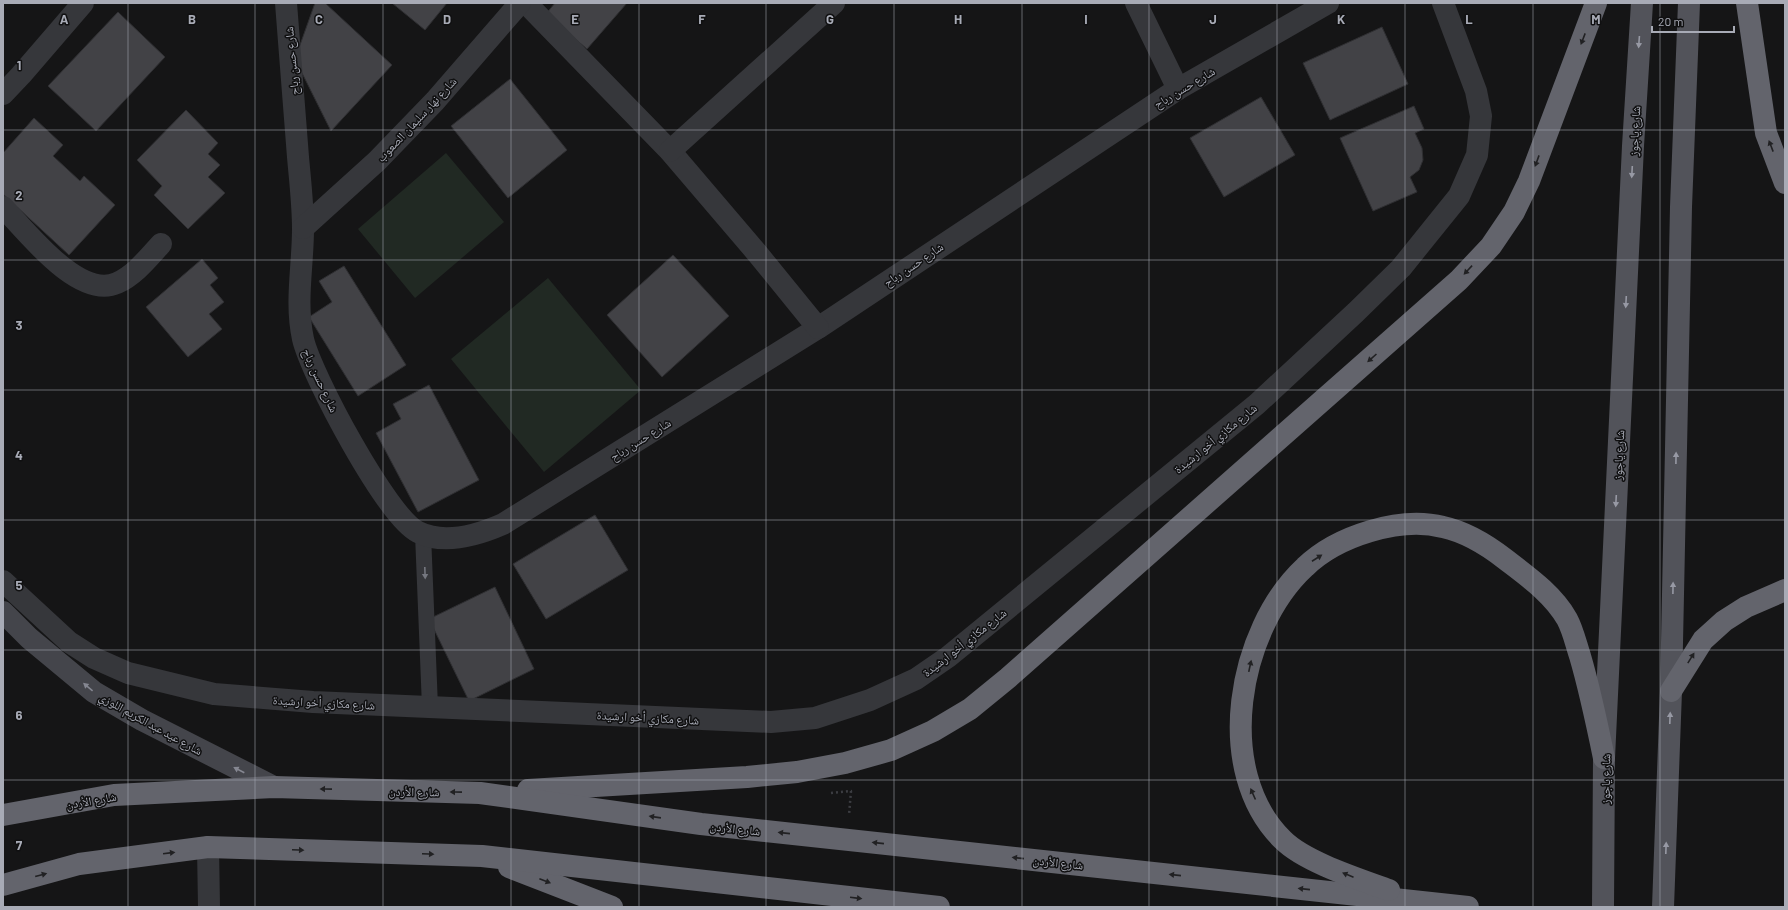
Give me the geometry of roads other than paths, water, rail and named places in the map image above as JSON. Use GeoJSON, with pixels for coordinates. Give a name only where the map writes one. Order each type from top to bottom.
{"type":"FeatureCollection","features":[{"type":"Feature","properties":{"kind":"highway"},"geometry":{"type":"LineString","coordinates":[[480,793],[747,777],[797,772],[845,763],[892,750],[934,731],[970,709],[1084,613],[1459,280],[1491,246],[1514,212],[1529,181],[1596,3]]}},
{"type":"Feature","properties":{"kind":"highway"},"geometry":{"type":"LineString","coordinates":[[1747,3],[1766,133],[1785,183]]}},
{"type":"Feature","properties":{"kind":"highway"},"geometry":{"type":"LineString","coordinates":[[1424,902],[1356,879],[1298,851],[1284,842],[1273,829],[1260,809],[1250,789],[1243,762],[1240,736],[1242,712],[1253,652],[1268,617],[1284,591],[1314,559],[1345,541],[1372,530],[1427,524],[1456,530],[1497,553],[1534,581],[1557,605],[1568,621],[1590,689],[1604,758]]}},
{"type":"Feature","properties":{"kind":"highway"},"geometry":{"type":"LineString","coordinates":[[1670,691],[1703,640],[1724,622],[1746,607],[1785,590]]}},
{"type":"Feature","properties":{"kind":"highway","name":"شارع الأردن"},"geometry":{"type":"LineString","coordinates":[[3,815],[114,795],[274,787],[480,793],[708,825],[1468,907]]}},
{"type":"Feature","properties":{"kind":"highway"},"geometry":{"type":"LineString","coordinates":[[3,885],[79,864],[208,847],[482,856],[938,907]]}},
{"type":"Feature","properties":{"kind":"highway"},"geometry":{"type":"LineString","coordinates":[[482,856],[612,907]]}},
{"type":"Feature","properties":{"kind":"main road","name":"شارع ياجوز"},"geometry":{"type":"LineString","coordinates":[[1603,907],[1604,758],[1633,146],[1642,3]]}},
{"type":"Feature","properties":{"kind":"main road"},"geometry":{"type":"LineString","coordinates":[[1664,897],[1681,200],[1689,3]]}},
{"type":"Feature","properties":{"kind":"street"},"geometry":{"type":"LineString","coordinates":[[3,94],[21,76],[83,3]]}},
{"type":"Feature","properties":{"kind":"street","name":"شارع حسن رباح"},"geometry":{"type":"LineString","coordinates":[[286,3],[303,228],[298,309],[304,341],[315,372],[347,434],[380,490],[401,518],[416,531],[440,538],[480,534],[503,524],[818,328],[1178,89],[1328,3]]}},
{"type":"Feature","properties":{"kind":"street","name":"شارع نهار سليمان الصعوب"},"geometry":{"type":"LineString","coordinates":[[303,228],[377,161],[409,128],[435,101],[520,3]]}},
{"type":"Feature","properties":{"kind":"street"},"geometry":{"type":"LineString","coordinates":[[526,3],[670,151],[757,253],[818,328]]}},
{"type":"Feature","properties":{"kind":"street"},"geometry":{"type":"LineString","coordinates":[[670,151],[834,3]]}},
{"type":"Feature","properties":{"kind":"street"},"geometry":{"type":"LineString","coordinates":[[1136,3],[1178,89]]}},
{"type":"Feature","properties":{"kind":"street","name":"شارع مكازي أخو ارشيدة"},"geometry":{"type":"LineString","coordinates":[[3,581],[69,642],[94,658],[128,673],[214,694],[313,702],[771,722],[815,718],[870,700],[916,679],[948,657],[1257,404],[1401,268],[1459,196],[1477,155],[1480,116],[1476,91],[1443,3]]}},
{"type":"Feature","properties":{"kind":"street"},"geometry":{"type":"LineString","coordinates":[[3,207],[58,264],[77,278],[90,284],[107,286],[125,279],[161,244]]}},
{"type":"Feature","properties":{"kind":"street","name":"شارع عيد عبد الكريم اللوزي"},"geometry":{"type":"LineString","coordinates":[[3,612],[29,638],[94,692],[142,720],[274,787]]}},
{"type":"Feature","properties":{"kind":"street"},"geometry":{"type":"LineString","coordinates":[[208,847],[209,907]]}},
{"type":"Feature","properties":{"kind":"lane"},"geometry":{"type":"LineString","coordinates":[[423,534],[430,707]]}}]}
